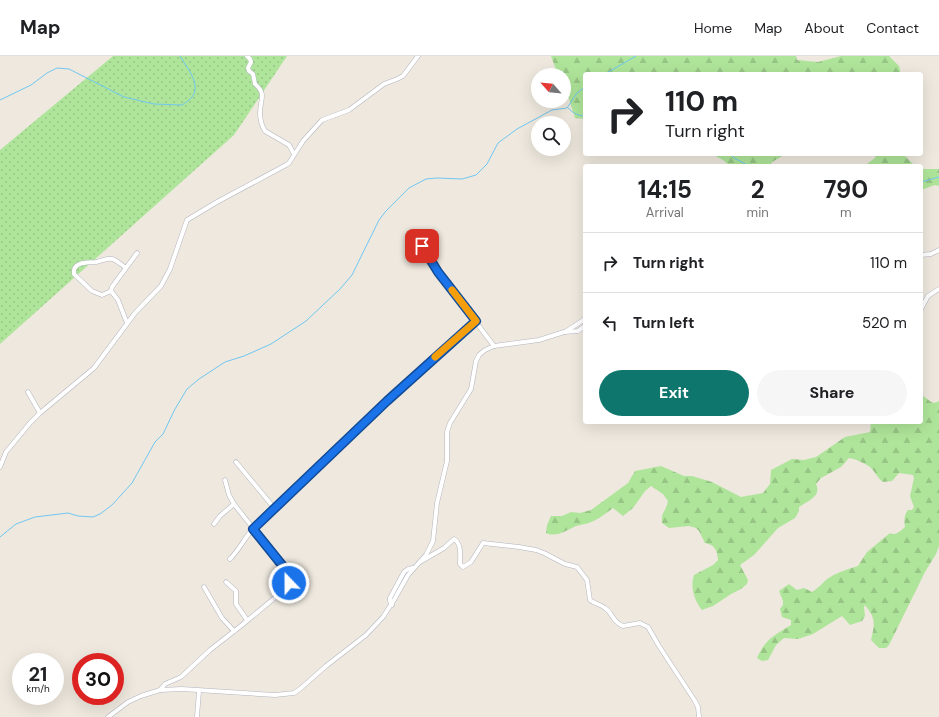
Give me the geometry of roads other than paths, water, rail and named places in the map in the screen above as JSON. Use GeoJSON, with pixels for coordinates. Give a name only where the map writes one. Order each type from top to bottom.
{"type":"FeatureCollection","features":[{"type":"Feature","properties":{"kind":"street"},"geometry":{"type":"LineString","coordinates":[[247,56],[251,62],[248,68],[249,72],[253,74],[255,84],[259,87],[263,95],[260,117],[265,131],[289,145],[294,154]]}},
{"type":"Feature","properties":{"kind":"street"},"geometry":{"type":"LineString","coordinates":[[0,467],[2,455],[40,413],[94,368],[127,323],[155,293],[167,277],[187,220],[286,165],[303,140],[322,120],[349,110],[384,84],[403,76],[418,56]]}},
{"type":"Feature","properties":{"kind":"street"},"geometry":{"type":"LineString","coordinates":[[422,246],[438,272],[494,346]]}},
{"type":"Feature","properties":{"kind":"street"},"geometry":{"type":"LineString","coordinates":[[923,255],[931,254],[939,250]]}},
{"type":"Feature","properties":{"kind":"street"},"geometry":{"type":"LineString","coordinates":[[111,291],[112,286],[137,253]]}},
{"type":"Feature","properties":{"kind":"street"},"geometry":{"type":"LineString","coordinates":[[111,291],[102,295],[92,291],[74,274],[74,268],[81,263],[110,259],[115,260],[125,267]]}},
{"type":"Feature","properties":{"kind":"street"},"geometry":{"type":"LineString","coordinates":[[923,305],[928,296],[939,289]]}},
{"type":"Feature","properties":{"kind":"street"},"geometry":{"type":"LineString","coordinates":[[111,291],[118,300],[127,323]]}},
{"type":"Feature","properties":{"kind":"street"},"geometry":{"type":"LineString","coordinates":[[564,332],[583,320]]}},
{"type":"Feature","properties":{"kind":"street"},"geometry":{"type":"LineString","coordinates":[[230,559],[240,549],[242,542],[253,529],[382,406],[476,321]]}},
{"type":"Feature","properties":{"kind":"street"},"geometry":{"type":"LineString","coordinates":[[108,717],[128,702],[160,690],[182,689],[275,694],[294,693],[366,635],[384,617],[408,575],[418,562],[426,555],[433,541],[437,503],[447,461],[447,432],[450,423],[471,389],[478,358],[485,350],[494,346],[539,340],[564,332],[578,331],[583,327]]}},
{"type":"Feature","properties":{"kind":"street"},"geometry":{"type":"LineString","coordinates":[[28,392],[40,413]]}},
{"type":"Feature","properties":{"kind":"street"},"geometry":{"type":"LineString","coordinates":[[236,462],[275,509]]}},
{"type":"Feature","properties":{"kind":"street"},"geometry":{"type":"LineString","coordinates":[[160,690],[165,684],[181,677],[195,663],[283,591],[290,579],[290,575],[234,504],[229,495],[225,480]]}},
{"type":"Feature","properties":{"kind":"street"},"geometry":{"type":"LineString","coordinates":[[214,524],[220,516],[234,504]]}},
{"type":"Feature","properties":{"kind":"street"},"geometry":{"type":"LineString","coordinates":[[418,562],[444,548],[454,539],[458,541],[460,546],[460,564],[463,567],[471,562],[483,543],[515,546],[536,550],[565,564],[577,567],[587,580],[590,600],[605,608],[614,620],[623,626],[640,623],[648,627],[695,701],[698,707],[699,717]]}},
{"type":"Feature","properties":{"kind":"street"},"geometry":{"type":"LineString","coordinates":[[226,582],[236,591],[236,604],[247,620]]}},
{"type":"Feature","properties":{"kind":"street"},"geometry":{"type":"LineString","coordinates":[[204,587],[222,618],[234,631]]}},
{"type":"Feature","properties":{"kind":"street"},"geometry":{"type":"LineString","coordinates":[[197,717],[199,691]]}},
{"type":"Feature","properties":{"kind":"waterway"},"geometry":{"type":"LineString","coordinates":[[0,100],[31,85],[47,73],[57,68],[69,69],[124,97],[154,104],[182,105],[192,97],[195,92],[195,87],[192,76],[180,56]]}},
{"type":"Feature","properties":{"kind":"waterway"},"geometry":{"type":"LineString","coordinates":[[608,72],[636,56]]}},
{"type":"Feature","properties":{"kind":"waterway"},"geometry":{"type":"LineString","coordinates":[[0,537],[16,524],[35,517],[68,513],[78,516],[93,517],[100,514],[112,505],[132,483],[155,442],[163,434],[187,389],[199,379],[225,362],[244,356],[271,344],[306,321],[340,289],[352,275],[379,220],[409,188],[426,179],[462,179],[476,175],[487,164],[498,143],[517,129],[552,110],[567,108],[577,93],[583,88]]}},
{"type":"Feature","properties":{"kind":"waterway"},"geometry":{"type":"LineString","coordinates":[[568,108],[576,114],[583,116]]}},
{"type":"Feature","properties":{"kind":"waterway"},"geometry":{"type":"LineString","coordinates":[[732,156],[745,164]]}},
{"type":"Feature","properties":{"kind":"waterway"},"geometry":{"type":"LineString","coordinates":[[923,181],[939,177]]}}]}
